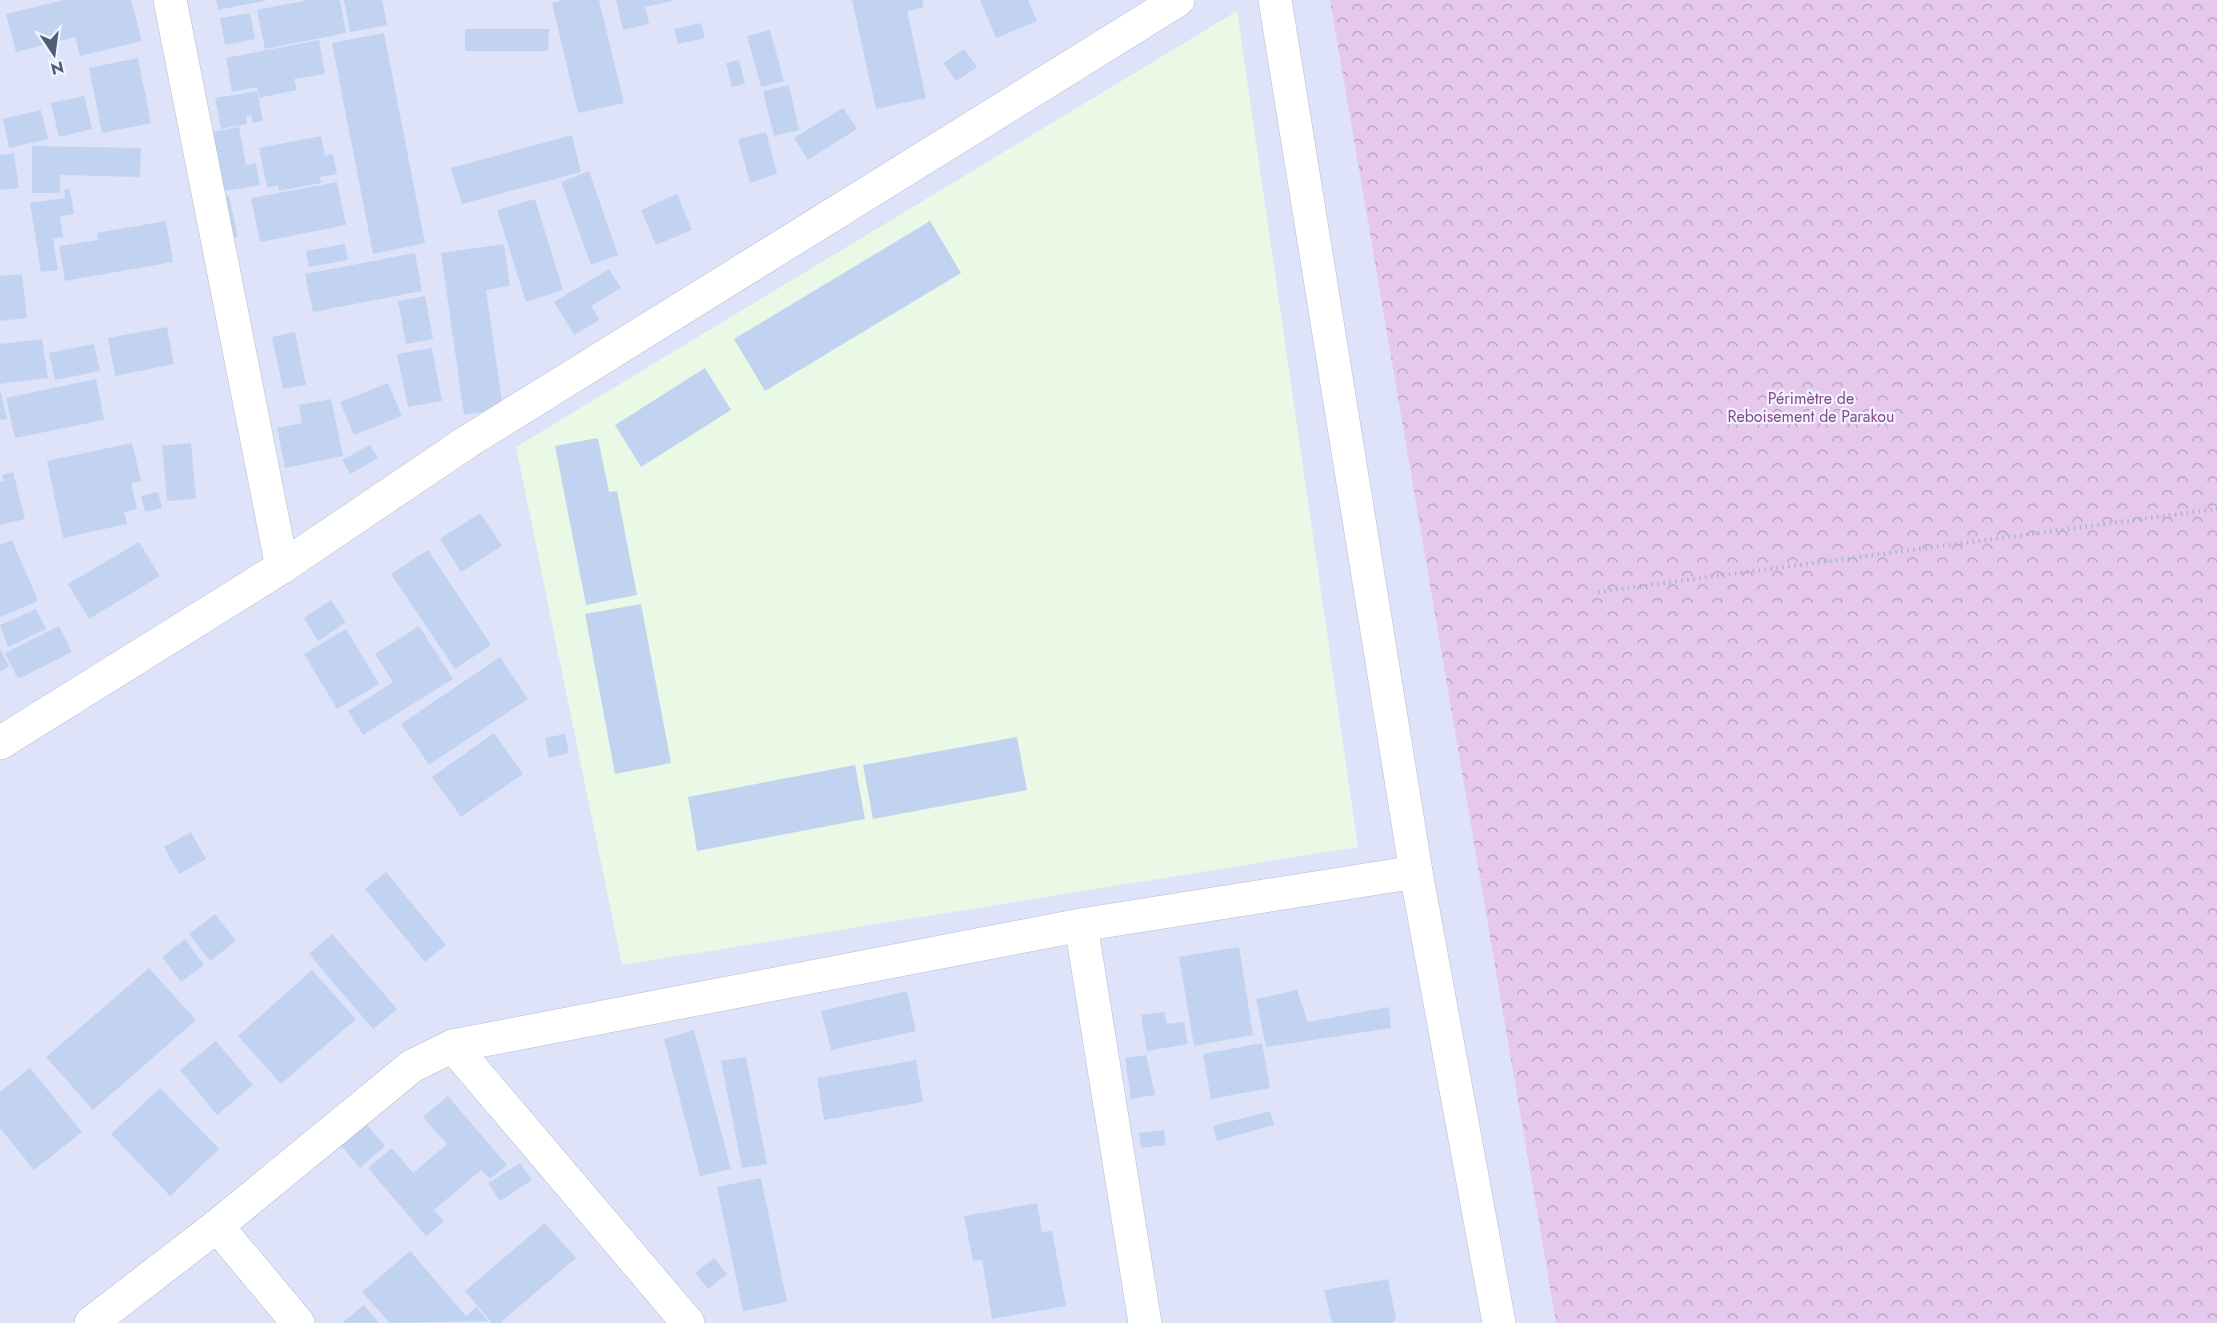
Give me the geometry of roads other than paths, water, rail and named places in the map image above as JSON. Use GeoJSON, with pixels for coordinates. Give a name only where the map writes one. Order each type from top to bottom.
{"type":"FeatureCollection","features":[{"type":"Feature","properties":{"kind":"street"},"geometry":{"type":"LineString","coordinates":[[170,0],[282,567]]}},
{"type":"Feature","properties":{"kind":"street"},"geometry":{"type":"LineString","coordinates":[[0,743],[282,567],[466,442],[1178,0]]}},
{"type":"Feature","properties":{"kind":"street"},"geometry":{"type":"LineString","coordinates":[[1275,0],[1416,872],[1499,1323]]}},
{"type":"Feature","properties":{"kind":"street"},"geometry":{"type":"LineString","coordinates":[[91,1323],[217,1226],[412,1066],[453,1046],[1081,925],[1416,872]]}},
{"type":"Feature","properties":{"kind":"street"},"geometry":{"type":"LineString","coordinates":[[1081,925],[1145,1323]]}},
{"type":"Feature","properties":{"kind":"street"},"geometry":{"type":"LineString","coordinates":[[453,1046],[688,1323]]}},
{"type":"Feature","properties":{"kind":"street"},"geometry":{"type":"LineString","coordinates":[[217,1226],[298,1323]]}},
{"type":"Feature","properties":{"kind":"park label","name":"Périmètre de Reboisement de Parakou"},"geometry":{"type":"Point","coordinates":[1811,407]}}]}
